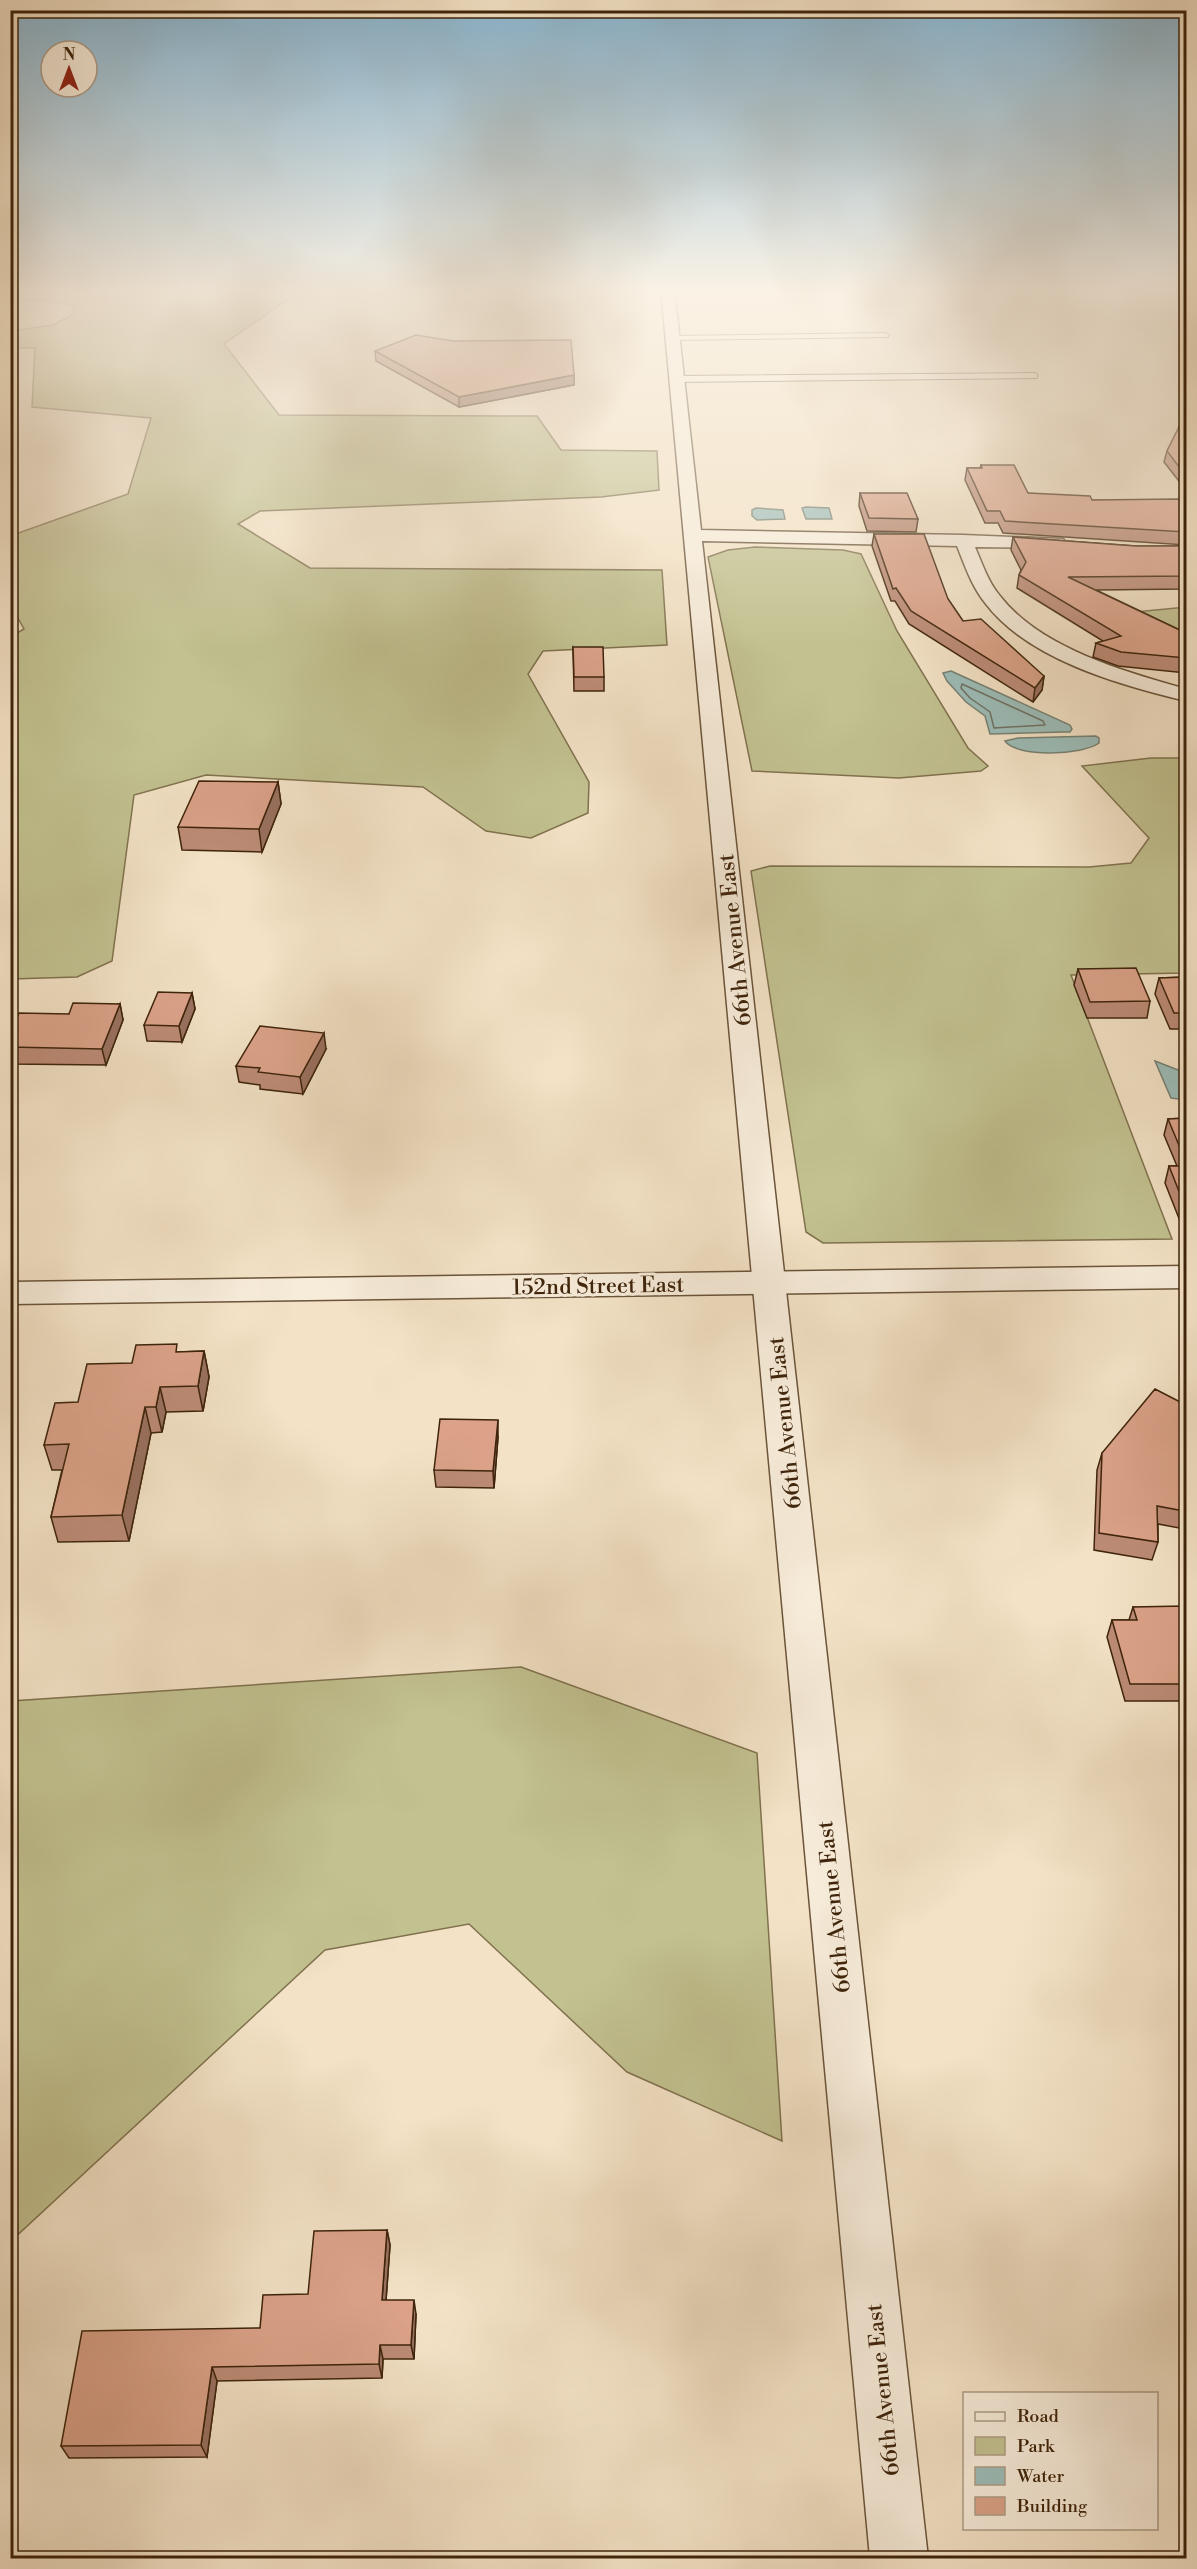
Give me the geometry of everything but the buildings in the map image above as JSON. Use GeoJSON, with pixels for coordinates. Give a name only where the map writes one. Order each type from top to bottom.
{"type":"FeatureCollection","features":[{"type":"Feature","properties":{"kind":"street","name":"66th Avenue East"},"geometry":{"type":"LineString","coordinates":[[679,408],[899,2559]]}},
{"type":"Feature","properties":{"kind":"street"},"geometry":{"type":"LineString","coordinates":[[693,535],[1072,544]]}},
{"type":"Feature","properties":{"kind":"street"},"geometry":{"type":"LineString","coordinates":[[963,540],[987,591],[1010,619],[1061,651],[1157,688],[1186,695]]}},
{"type":"Feature","properties":{"kind":"street","name":"152nd Street East"},"geometry":{"type":"LineString","coordinates":[[10,1293],[1186,1276]]}},
{"type":"Feature","properties":{"kind":"green space"},"geometry":{"type":"Polygon","coordinates":[[[42,408],[273,408],[279,415],[537,416],[561,450],[657,451],[659,490],[601,497],[260,511],[238,524],[310,568],[662,570],[667,645],[543,651],[528,674],[589,782],[588,813],[531,838],[486,831],[423,787],[206,775],[134,795],[112,961],[77,977],[11,979],[10,637],[24,629],[11,606],[10,536],[128,494],[151,418],[42,408]]]}},
{"type":"Feature","properties":{"kind":"green space"},"geometry":{"type":"Polygon","coordinates":[[[755,547],[843,550],[861,554],[897,631],[968,748],[988,766],[981,771],[899,778],[752,771],[708,557],[728,550],[755,547]]]}},
{"type":"Feature","properties":{"kind":"green space"},"geometry":{"type":"Polygon","coordinates":[[[1186,607],[1186,639],[1135,612],[1186,607]]]}},
{"type":"Feature","properties":{"kind":"green space"},"geometry":{"type":"Polygon","coordinates":[[[1151,758],[1186,758],[1186,973],[1071,975],[1172,1239],[823,1243],[806,1232],[751,871],[770,866],[1089,867],[1131,863],[1149,838],[1082,766],[1151,758]]]}},
{"type":"Feature","properties":{"kind":"green space"},"geometry":{"type":"Polygon","coordinates":[[[521,1667],[757,1753],[782,2141],[627,2072],[469,1924],[325,1950],[11,2241],[11,1701],[521,1667]]]}},
{"type":"Feature","properties":{"kind":"water"},"geometry":{"type":"Polygon","coordinates":[[[756,508],[783,510],[785,519],[757,520],[752,516],[752,510],[756,508]]]}},
{"type":"Feature","properties":{"kind":"water"},"geometry":{"type":"Polygon","coordinates":[[[802,508],[829,508],[832,519],[806,519],[802,508]]]}},
{"type":"Feature","properties":{"kind":"water"},"geometry":{"type":"Polygon","coordinates":[[[951,671],[1070,725],[1072,729],[1070,732],[990,734],[985,716],[966,702],[947,681],[943,673],[951,671]]]}},
{"type":"Feature","properties":{"kind":"water"},"geometry":{"type":"Polygon","coordinates":[[[1096,736],[1099,738],[1099,743],[1091,747],[1050,753],[1023,750],[1005,741],[1018,738],[1096,736]]]}},
{"type":"Feature","properties":{"kind":"water"},"geometry":{"type":"Polygon","coordinates":[[[1155,1061],[1186,1073],[1186,1100],[1171,1098],[1155,1061]]]}}]}
